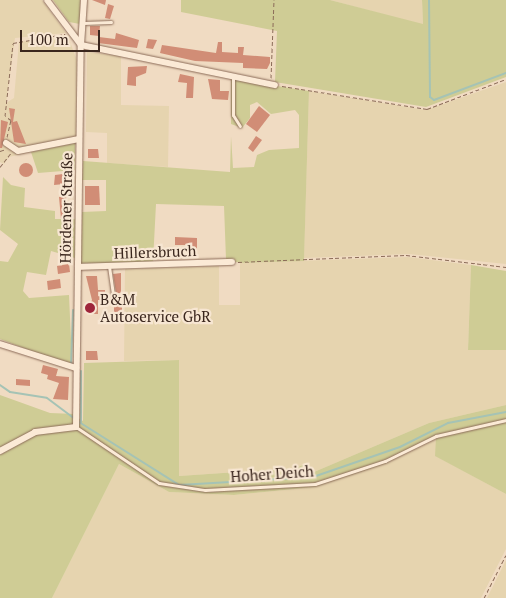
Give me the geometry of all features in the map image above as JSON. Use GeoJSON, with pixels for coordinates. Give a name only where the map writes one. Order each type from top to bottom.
{"type":"FeatureCollection","features":[{"type":"Feature","properties":{"kind":"street"},"geometry":{"type":"LineString","coordinates":[[47,0],[81,45],[273,84]]}},
{"type":"Feature","properties":{"kind":"street","name":"Hördener Straße"},"geometry":{"type":"LineString","coordinates":[[76,422],[79,139],[84,0]]}},
{"type":"Feature","properties":{"kind":"street"},"geometry":{"type":"LineString","coordinates":[[6,143],[13,150],[79,139]]}},
{"type":"Feature","properties":{"kind":"street","name":"Hillersbruch"},"geometry":{"type":"LineString","coordinates":[[78,267],[232,262]]}},
{"type":"Feature","properties":{"kind":"street"},"geometry":{"type":"LineString","coordinates":[[0,344],[76,368]]}},
{"type":"Feature","properties":{"kind":"street"},"geometry":{"type":"LineString","coordinates":[[0,451],[35,432],[76,422]]}},
{"type":"Feature","properties":{"kind":"lane"},"geometry":{"type":"LineString","coordinates":[[83,23],[110,22]]}},
{"type":"Feature","properties":{"kind":"lane"},"geometry":{"type":"LineString","coordinates":[[233,76],[232,115],[240,126]]}},
{"type":"Feature","properties":{"kind":"lane"},"geometry":{"type":"LineString","coordinates":[[109,266],[113,296]]}},
{"type":"Feature","properties":{"kind":"lane","name":"Hoher Deich"},"geometry":{"type":"LineString","coordinates":[[76,422],[159,483],[205,490],[314,484],[385,461],[436,436],[506,420]]}},
{"type":"Feature","properties":{"kind":"path"},"geometry":{"type":"LineString","coordinates":[[274,0],[273,84],[426,109],[506,79]]}},
{"type":"Feature","properties":{"kind":"path"},"geometry":{"type":"LineString","coordinates":[[6,143],[13,44],[71,33]]}},
{"type":"Feature","properties":{"kind":"path"},"geometry":{"type":"LineString","coordinates":[[0,167],[13,150]]}},
{"type":"Feature","properties":{"kind":"path"},"geometry":{"type":"LineString","coordinates":[[232,262],[406,255],[506,267]]}},
{"type":"Feature","properties":{"kind":"path"},"geometry":{"type":"LineString","coordinates":[[484,598],[506,555]]}},
{"type":"Feature","properties":{"kind":"shaded area"},"geometry":{"type":"Polygon","coordinates":[[[0,0],[42,0],[66,33],[15,38],[6,103],[14,98],[19,42],[68,36],[77,61],[76,137],[38,144],[39,150],[9,157],[4,164],[0,162],[0,0]]]}},
{"type":"Feature","properties":{"kind":"shaded area"},"geometry":{"type":"Polygon","coordinates":[[[53,0],[80,0],[80,24],[69,22],[53,0]]]}},
{"type":"Feature","properties":{"kind":"shaded area"},"geometry":{"type":"Polygon","coordinates":[[[181,0],[330,0],[423,24],[422,0],[506,0],[506,77],[426,107],[275,82],[277,31],[181,12],[181,0]]]}},
{"type":"Feature","properties":{"kind":"shaded area"},"geometry":{"type":"Polygon","coordinates":[[[330,0],[422,0],[423,25],[330,0]]]}},
{"type":"Feature","properties":{"kind":"shaded area"},"geometry":{"type":"Polygon","coordinates":[[[87,52],[121,56],[121,105],[169,106],[168,167],[107,163],[107,133],[86,132],[87,52]]]}},
{"type":"Feature","properties":{"kind":"shaded area"},"geometry":{"type":"Polygon","coordinates":[[[231,79],[309,91],[304,261],[240,263],[226,259],[224,206],[156,204],[153,262],[80,264],[82,212],[106,211],[106,180],[82,180],[83,161],[230,172],[231,136],[233,168],[254,167],[257,155],[269,150],[299,148],[299,115],[295,110],[271,114],[257,102],[250,105],[250,118],[242,128],[231,124],[231,79]]]}},
{"type":"Feature","properties":{"kind":"shaded area"},"geometry":{"type":"Polygon","coordinates":[[[506,82],[506,264],[409,254],[304,258],[309,91],[426,110],[506,82]]]}},
{"type":"Feature","properties":{"kind":"shaded area"},"geometry":{"type":"Polygon","coordinates":[[[75,143],[75,170],[38,173],[31,152],[75,143]]]}},
{"type":"Feature","properties":{"kind":"shaded area"},"geometry":{"type":"Polygon","coordinates":[[[3,177],[11,185],[25,188],[24,207],[55,211],[55,219],[76,219],[75,258],[51,251],[46,275],[27,272],[23,291],[29,298],[69,295],[72,362],[68,365],[0,339],[0,261],[8,262],[18,244],[0,230],[3,177]]]}},
{"type":"Feature","properties":{"kind":"shaded area"},"geometry":{"type":"Polygon","coordinates":[[[408,257],[471,265],[468,349],[506,350],[506,405],[429,423],[314,472],[305,464],[296,468],[179,476],[179,360],[124,361],[125,269],[219,266],[219,305],[240,305],[240,263],[408,257]]]}},
{"type":"Feature","properties":{"kind":"shaded area"},"geometry":{"type":"Polygon","coordinates":[[[471,265],[506,271],[506,350],[468,350],[471,265]]]}},
{"type":"Feature","properties":{"kind":"shaded area"},"geometry":{"type":"Polygon","coordinates":[[[179,360],[179,476],[296,468],[305,464],[314,472],[429,423],[506,405],[506,494],[435,456],[436,438],[385,464],[315,487],[234,495],[169,492],[119,464],[52,598],[0,598],[0,455],[34,434],[76,430],[78,418],[83,421],[84,363],[179,360]]]}},
{"type":"Feature","properties":{"kind":"shaded area"},"geometry":{"type":"Polygon","coordinates":[[[0,395],[50,413],[75,414],[75,426],[34,430],[0,450],[0,395]]]}},
{"type":"Feature","properties":{"kind":"shaded area"},"geometry":{"type":"Polygon","coordinates":[[[437,438],[436,456],[506,494],[506,549],[481,598],[52,598],[119,464],[169,492],[234,495],[315,487],[385,464],[437,438]]]}},
{"type":"Feature","properties":{"kind":"shaded area"},"geometry":{"type":"Polygon","coordinates":[[[506,560],[506,598],[487,598],[506,560]]]}},
{"type":"Feature","properties":{"kind":"building"},"geometry":{"type":"Polygon","coordinates":[[[92,0],[106,0],[105,5],[92,0]]]}},
{"type":"Feature","properties":{"kind":"building"},"geometry":{"type":"Polygon","coordinates":[[[108,4],[114,6],[110,19],[105,18],[108,4]]]}},
{"type":"Feature","properties":{"kind":"building"},"geometry":{"type":"Polygon","coordinates":[[[90,26],[100,26],[99,36],[90,35],[90,26]]]}},
{"type":"Feature","properties":{"kind":"building"},"geometry":{"type":"Polygon","coordinates":[[[116,33],[139,40],[137,48],[98,43],[99,37],[115,39],[116,33]]]}},
{"type":"Feature","properties":{"kind":"building"},"geometry":{"type":"Polygon","coordinates":[[[148,39],[157,40],[153,49],[146,48],[148,39]]]}},
{"type":"Feature","properties":{"kind":"building"},"geometry":{"type":"Polygon","coordinates":[[[218,42],[222,42],[222,52],[238,53],[238,47],[244,47],[243,55],[270,57],[270,63],[267,69],[243,68],[243,63],[195,61],[160,53],[162,45],[216,53],[218,42]]]}},
{"type":"Feature","properties":{"kind":"building"},"geometry":{"type":"Polygon","coordinates":[[[147,66],[146,73],[136,77],[136,86],[127,85],[128,67],[147,66]]]}},
{"type":"Feature","properties":{"kind":"building"},"geometry":{"type":"Polygon","coordinates":[[[180,74],[194,77],[193,98],[186,98],[187,83],[178,82],[180,74]]]}},
{"type":"Feature","properties":{"kind":"building"},"geometry":{"type":"Polygon","coordinates":[[[208,79],[220,80],[220,91],[229,91],[228,100],[212,99],[208,79]]]}},
{"type":"Feature","properties":{"kind":"building"},"geometry":{"type":"Polygon","coordinates":[[[259,106],[270,115],[257,132],[246,124],[259,106]]]}},
{"type":"Feature","properties":{"kind":"building"},"geometry":{"type":"Polygon","coordinates":[[[9,108],[15,109],[13,122],[17,121],[26,144],[14,142],[9,108]]]}},
{"type":"Feature","properties":{"kind":"building"},"geometry":{"type":"Polygon","coordinates":[[[1,120],[8,122],[2,148],[0,148],[1,120]]]}},
{"type":"Feature","properties":{"kind":"building"},"geometry":{"type":"Polygon","coordinates":[[[256,136],[262,140],[253,152],[248,148],[256,136]]]}},
{"type":"Feature","properties":{"kind":"building"},"geometry":{"type":"Polygon","coordinates":[[[88,149],[98,149],[99,158],[88,158],[88,149]]]}},
{"type":"Feature","properties":{"kind":"building"},"geometry":{"type":"Polygon","coordinates":[[[26,163],[31,165],[33,170],[31,175],[26,177],[21,175],[19,170],[21,165],[26,163]]]}},
{"type":"Feature","properties":{"kind":"building"},"geometry":{"type":"Polygon","coordinates":[[[63,174],[64,184],[54,185],[55,175],[63,174]]]}},
{"type":"Feature","properties":{"kind":"building"},"geometry":{"type":"Polygon","coordinates":[[[85,186],[99,186],[100,205],[85,205],[85,186]]]}},
{"type":"Feature","properties":{"kind":"building"},"geometry":{"type":"Polygon","coordinates":[[[66,196],[71,219],[61,219],[59,197],[66,196]]]}},
{"type":"Feature","properties":{"kind":"building"},"geometry":{"type":"Polygon","coordinates":[[[175,237],[197,238],[197,251],[189,251],[189,245],[175,245],[175,237]]]}},
{"type":"Feature","properties":{"kind":"building"},"geometry":{"type":"Polygon","coordinates":[[[69,264],[70,272],[58,274],[57,266],[69,264]]]}},
{"type":"Feature","properties":{"kind":"building"},"geometry":{"type":"Polygon","coordinates":[[[121,273],[121,293],[116,293],[113,274],[121,273]]]}},
{"type":"Feature","properties":{"kind":"building"},"geometry":{"type":"Polygon","coordinates":[[[86,276],[97,276],[98,290],[105,290],[105,300],[98,300],[98,314],[86,314],[92,300],[86,276]]]}},
{"type":"Feature","properties":{"kind":"building"},"geometry":{"type":"Polygon","coordinates":[[[60,279],[61,288],[48,290],[47,281],[60,279]]]}},
{"type":"Feature","properties":{"kind":"building"},"geometry":{"type":"Polygon","coordinates":[[[114,303],[122,303],[122,312],[114,312],[114,303]]]}},
{"type":"Feature","properties":{"kind":"building"},"geometry":{"type":"Polygon","coordinates":[[[86,351],[97,351],[98,360],[86,360],[86,351]]]}},
{"type":"Feature","properties":{"kind":"building"},"geometry":{"type":"Polygon","coordinates":[[[43,365],[58,369],[56,376],[69,377],[68,400],[53,399],[59,383],[47,379],[48,375],[41,373],[43,365]]]}},
{"type":"Feature","properties":{"kind":"building"},"geometry":{"type":"Polygon","coordinates":[[[16,379],[30,380],[30,386],[16,385],[16,379]]]}},
{"type":"Feature","properties":{"kind":"waterway"},"geometry":{"type":"LineString","coordinates":[[429,0],[430,97],[434,100],[506,73]]}},
{"type":"Feature","properties":{"kind":"waterway"},"geometry":{"type":"LineString","coordinates":[[71,365],[73,310]]}},
{"type":"Feature","properties":{"kind":"waterway"},"geometry":{"type":"LineString","coordinates":[[81,371],[81,423]]}},
{"type":"Feature","properties":{"kind":"waterway"},"geometry":{"type":"LineString","coordinates":[[0,385],[10,392],[47,398],[75,419]]}},
{"type":"Feature","properties":{"kind":"waterway"},"geometry":{"type":"LineString","coordinates":[[79,422],[179,485],[313,477],[400,447],[448,423],[506,412]]}},
{"type":"Feature","properties":{"kind":"place","name":"B&M Autoservice GbR"},"geometry":{"type":"Point","coordinates":[90,308]}}]}
